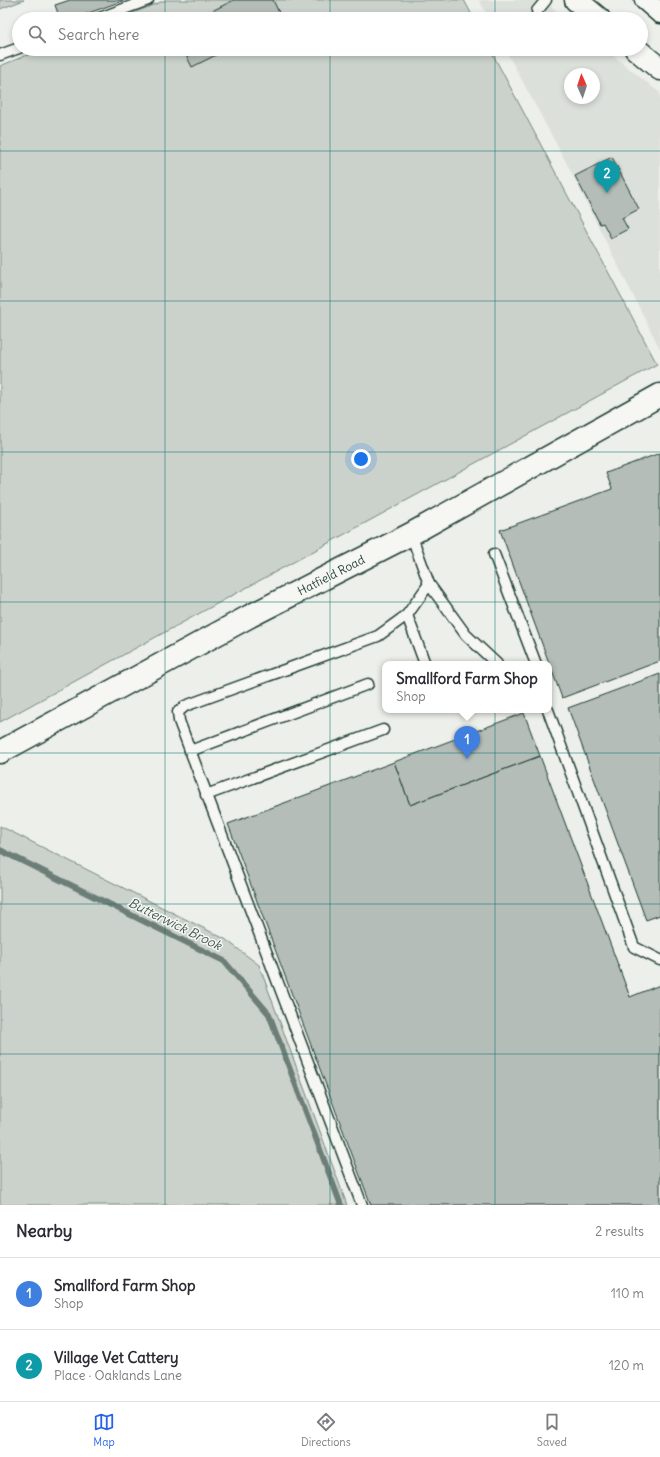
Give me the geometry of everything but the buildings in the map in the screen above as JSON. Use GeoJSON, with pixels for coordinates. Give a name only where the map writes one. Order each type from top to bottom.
{"type":"FeatureCollection","features":[{"type":"Feature","properties":{"kind":"main road"},"geometry":{"type":"LineString","coordinates":[[576,0],[591,12]]}},
{"type":"Feature","properties":{"kind":"main road"},"geometry":{"type":"LineString","coordinates":[[644,56],[660,69]]}},
{"type":"Feature","properties":{"kind":"main road","name":"Hatfield Road"},"geometry":{"type":"LineString","coordinates":[[0,752],[250,616],[411,534],[660,395]]}},
{"type":"Feature","properties":{"kind":"street"},"geometry":{"type":"LineString","coordinates":[[645,0],[660,13]]}},
{"type":"Feature","properties":{"kind":"lane"},"geometry":{"type":"LineString","coordinates":[[116,12],[148,0]]}},
{"type":"Feature","properties":{"kind":"lane"},"geometry":{"type":"LineString","coordinates":[[537,11],[546,0]]}},
{"type":"Feature","properties":{"kind":"lane"},"geometry":{"type":"LineString","coordinates":[[0,55],[12,51]]}},
{"type":"Feature","properties":{"kind":"lane"},"geometry":{"type":"LineString","coordinates":[[411,534],[429,584],[466,635],[495,661]]}},
{"type":"Feature","properties":{"kind":"lane"},"geometry":{"type":"LineString","coordinates":[[494,554],[535,661]]}},
{"type":"Feature","properties":{"kind":"lane"},"geometry":{"type":"LineString","coordinates":[[362,1205],[206,795],[178,712],[185,706],[378,636],[407,615],[429,584]]}},
{"type":"Feature","properties":{"kind":"lane"},"geometry":{"type":"LineString","coordinates":[[407,615],[424,661]]}},
{"type":"Feature","properties":{"kind":"lane"},"geometry":{"type":"LineString","coordinates":[[190,751],[368,684]]}},
{"type":"Feature","properties":{"kind":"lane"},"geometry":{"type":"LineString","coordinates":[[549,713],[634,947],[660,960]]}},
{"type":"Feature","properties":{"kind":"lane"},"geometry":{"type":"LineString","coordinates":[[206,795],[383,730]]}},
{"type":"Feature","properties":{"kind":"shaded area"},"geometry":{"type":"Polygon","coordinates":[[[0,0],[24,0],[0,9],[0,0]]]}},
{"type":"Feature","properties":{"kind":"shaded area"},"geometry":{"type":"Polygon","coordinates":[[[166,0],[464,0],[470,12],[136,12],[166,0]]]}},
{"type":"Feature","properties":{"kind":"shaded area"},"geometry":{"type":"Polygon","coordinates":[[[479,0],[543,0],[558,12],[485,12],[479,0]]]}},
{"type":"Feature","properties":{"kind":"shaded area"},"geometry":{"type":"Polygon","coordinates":[[[25,56],[494,56],[657,364],[0,722],[0,66],[25,56]]]}},
{"type":"Feature","properties":{"kind":"shaded area"},"geometry":{"type":"Polygon","coordinates":[[[509,56],[614,56],[660,93],[660,349],[567,164],[509,56]]]}},
{"type":"Feature","properties":{"kind":"shaded area"},"geometry":{"type":"Polygon","coordinates":[[[0,826],[225,939],[259,965],[347,1205],[0,1205],[0,826]]]}},
{"type":"Feature","properties":{"kind":"waterway","name":"Butterwick Brook"},"geometry":{"type":"LineString","coordinates":[[0,850],[224,961],[269,1014],[341,1205]]}},
{"type":"Feature","properties":{"kind":"place","name":"Village Vet Cattery"},"geometry":{"type":"Point","coordinates":[607,193]}},
{"type":"Feature","properties":{"kind":"place","name":"Smallford Farm Shop"},"geometry":{"type":"Point","coordinates":[467,759]}}]}
